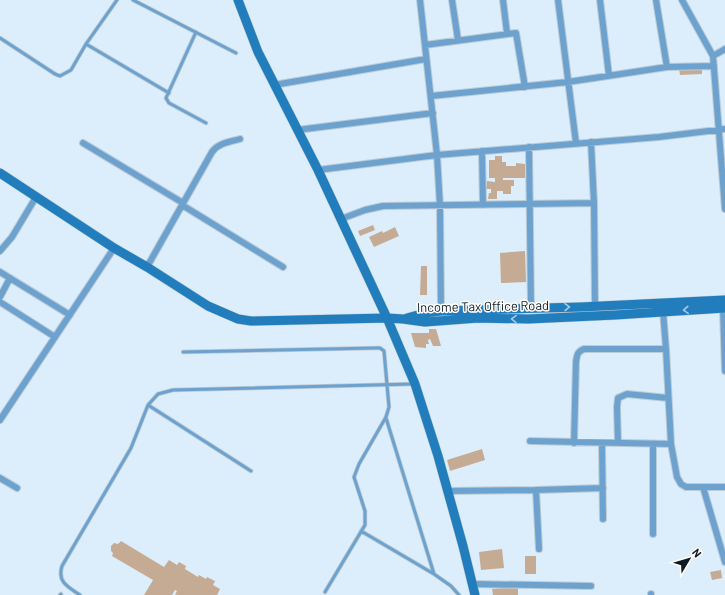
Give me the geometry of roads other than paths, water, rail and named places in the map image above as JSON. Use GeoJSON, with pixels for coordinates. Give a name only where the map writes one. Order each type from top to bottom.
{"type":"FeatureCollection","features":[{"type":"Feature","properties":{"kind":"main road"},"geometry":{"type":"LineString","coordinates":[[238,0],[258,52],[318,170],[387,318],[415,384],[448,491],[475,595]]}},
{"type":"Feature","properties":{"kind":"main road","name":"Income Tax Office Road"},"geometry":{"type":"LineString","coordinates":[[0,172],[114,248],[208,306],[238,319],[251,321],[387,318],[425,322],[478,318],[528,319],[615,315],[663,311],[702,305]]}},
{"type":"Feature","properties":{"kind":"main road"},"geometry":{"type":"LineString","coordinates":[[403,319],[425,313],[441,311],[595,306],[724,306]]}},
{"type":"Feature","properties":{"kind":"street"},"geometry":{"type":"LineString","coordinates":[[420,0],[437,155],[440,206],[441,311]]}},
{"type":"Feature","properties":{"kind":"street"},"geometry":{"type":"LineString","coordinates":[[452,0],[458,40]]}},
{"type":"Feature","properties":{"kind":"street"},"geometry":{"type":"LineString","coordinates":[[504,0],[507,33]]}},
{"type":"Feature","properties":{"kind":"street"},"geometry":{"type":"LineString","coordinates":[[558,0],[576,144]]}},
{"type":"Feature","properties":{"kind":"street"},"geometry":{"type":"LineString","coordinates":[[600,0],[609,76]]}},
{"type":"Feature","properties":{"kind":"street"},"geometry":{"type":"LineString","coordinates":[[656,0],[667,68]]}},
{"type":"Feature","properties":{"kind":"street"},"geometry":{"type":"LineString","coordinates":[[682,0],[713,56],[722,129],[725,209]]}},
{"type":"Feature","properties":{"kind":"street"},"geometry":{"type":"LineString","coordinates":[[425,45],[514,32],[517,35],[525,87]]}},
{"type":"Feature","properties":{"kind":"street"},"geometry":{"type":"LineString","coordinates":[[713,56],[725,49]]}},
{"type":"Feature","properties":{"kind":"street"},"geometry":{"type":"LineString","coordinates":[[274,85],[426,59]]}},
{"type":"Feature","properties":{"kind":"street"},"geometry":{"type":"LineString","coordinates":[[431,96],[568,82],[667,68],[714,66]]}},
{"type":"Feature","properties":{"kind":"street"},"geometry":{"type":"LineString","coordinates":[[297,130],[433,113]]}},
{"type":"Feature","properties":{"kind":"street"},"geometry":{"type":"LineString","coordinates":[[318,170],[437,155],[659,137],[722,129]]}},
{"type":"Feature","properties":{"kind":"street"},"geometry":{"type":"LineString","coordinates":[[147,267],[215,148],[220,144],[240,139]]}},
{"type":"Feature","properties":{"kind":"street"},"geometry":{"type":"LineString","coordinates":[[591,142],[594,203],[595,306]]}},
{"type":"Feature","properties":{"kind":"street"},"geometry":{"type":"LineString","coordinates":[[83,143],[283,267]]}},
{"type":"Feature","properties":{"kind":"street"},"geometry":{"type":"LineString","coordinates":[[529,147],[531,308]]}},
{"type":"Feature","properties":{"kind":"street"},"geometry":{"type":"LineString","coordinates":[[482,151],[483,205]]}},
{"type":"Feature","properties":{"kind":"street"},"geometry":{"type":"LineString","coordinates":[[0,251],[12,237],[36,197]]}},
{"type":"Feature","properties":{"kind":"street"},"geometry":{"type":"LineString","coordinates":[[341,219],[365,210],[383,206],[594,203]]}},
{"type":"Feature","properties":{"kind":"street"},"geometry":{"type":"LineString","coordinates":[[0,420],[114,248]]}},
{"type":"Feature","properties":{"kind":"street"},"geometry":{"type":"LineString","coordinates":[[0,272],[70,315]]}},
{"type":"Feature","properties":{"kind":"street"},"geometry":{"type":"LineString","coordinates":[[0,297],[10,278]]}},
{"type":"Feature","properties":{"kind":"street"},"geometry":{"type":"LineString","coordinates":[[0,302],[55,337]]}},
{"type":"Feature","properties":{"kind":"street"},"geometry":{"type":"LineString","coordinates":[[724,306],[725,371]]}},
{"type":"Feature","properties":{"kind":"street"},"geometry":{"type":"LineString","coordinates":[[663,311],[671,444],[678,477],[681,484],[686,487],[725,487]]}},
{"type":"Feature","properties":{"kind":"street"},"geometry":{"type":"LineString","coordinates":[[574,443],[576,362],[579,351],[584,349],[666,349]]}},
{"type":"Feature","properties":{"kind":"street"},"geometry":{"type":"LineString","coordinates":[[618,443],[618,398],[627,394],[668,398]]}},
{"type":"Feature","properties":{"kind":"street"},"geometry":{"type":"LineString","coordinates":[[530,441],[671,444]]}},
{"type":"Feature","properties":{"kind":"street"},"geometry":{"type":"LineString","coordinates":[[602,443],[603,519]]}},
{"type":"Feature","properties":{"kind":"street"},"geometry":{"type":"LineString","coordinates":[[653,444],[653,534]]}},
{"type":"Feature","properties":{"kind":"street"},"geometry":{"type":"LineString","coordinates":[[0,478],[17,488]]}},
{"type":"Feature","properties":{"kind":"street"},"geometry":{"type":"LineString","coordinates":[[703,487],[724,558]]}},
{"type":"Feature","properties":{"kind":"street"},"geometry":{"type":"LineString","coordinates":[[448,491],[603,488]]}},
{"type":"Feature","properties":{"kind":"street"},"geometry":{"type":"LineString","coordinates":[[536,490],[539,549]]}},
{"type":"Feature","properties":{"kind":"street"},"geometry":{"type":"LineString","coordinates":[[472,584],[591,586]]}},
{"type":"Feature","properties":{"kind":"lane"},"geometry":{"type":"LineString","coordinates":[[0,38],[60,76],[71,70],[86,44],[117,0]]}},
{"type":"Feature","properties":{"kind":"lane"},"geometry":{"type":"LineString","coordinates":[[133,0],[236,53]]}},
{"type":"Feature","properties":{"kind":"lane"},"geometry":{"type":"LineString","coordinates":[[196,32],[166,98],[169,103],[206,123]]}},
{"type":"Feature","properties":{"kind":"lane"},"geometry":{"type":"LineString","coordinates":[[86,44],[169,93]]}},
{"type":"Feature","properties":{"kind":"lane"},"geometry":{"type":"LineString","coordinates":[[183,352],[380,348],[384,351],[390,407],[386,417],[359,464],[354,478],[365,511],[365,525],[325,592]]}},
{"type":"Feature","properties":{"kind":"lane"},"geometry":{"type":"LineString","coordinates":[[80,595],[68,587],[63,581],[60,573],[62,566],[131,448],[148,405],[158,394],[173,390],[415,384]]}},
{"type":"Feature","properties":{"kind":"lane"},"geometry":{"type":"LineString","coordinates":[[148,405],[251,471]]}},
{"type":"Feature","properties":{"kind":"lane"},"geometry":{"type":"LineString","coordinates":[[386,417],[434,574]]}},
{"type":"Feature","properties":{"kind":"lane"},"geometry":{"type":"LineString","coordinates":[[361,531],[434,574],[451,586],[460,595]]}}]}
